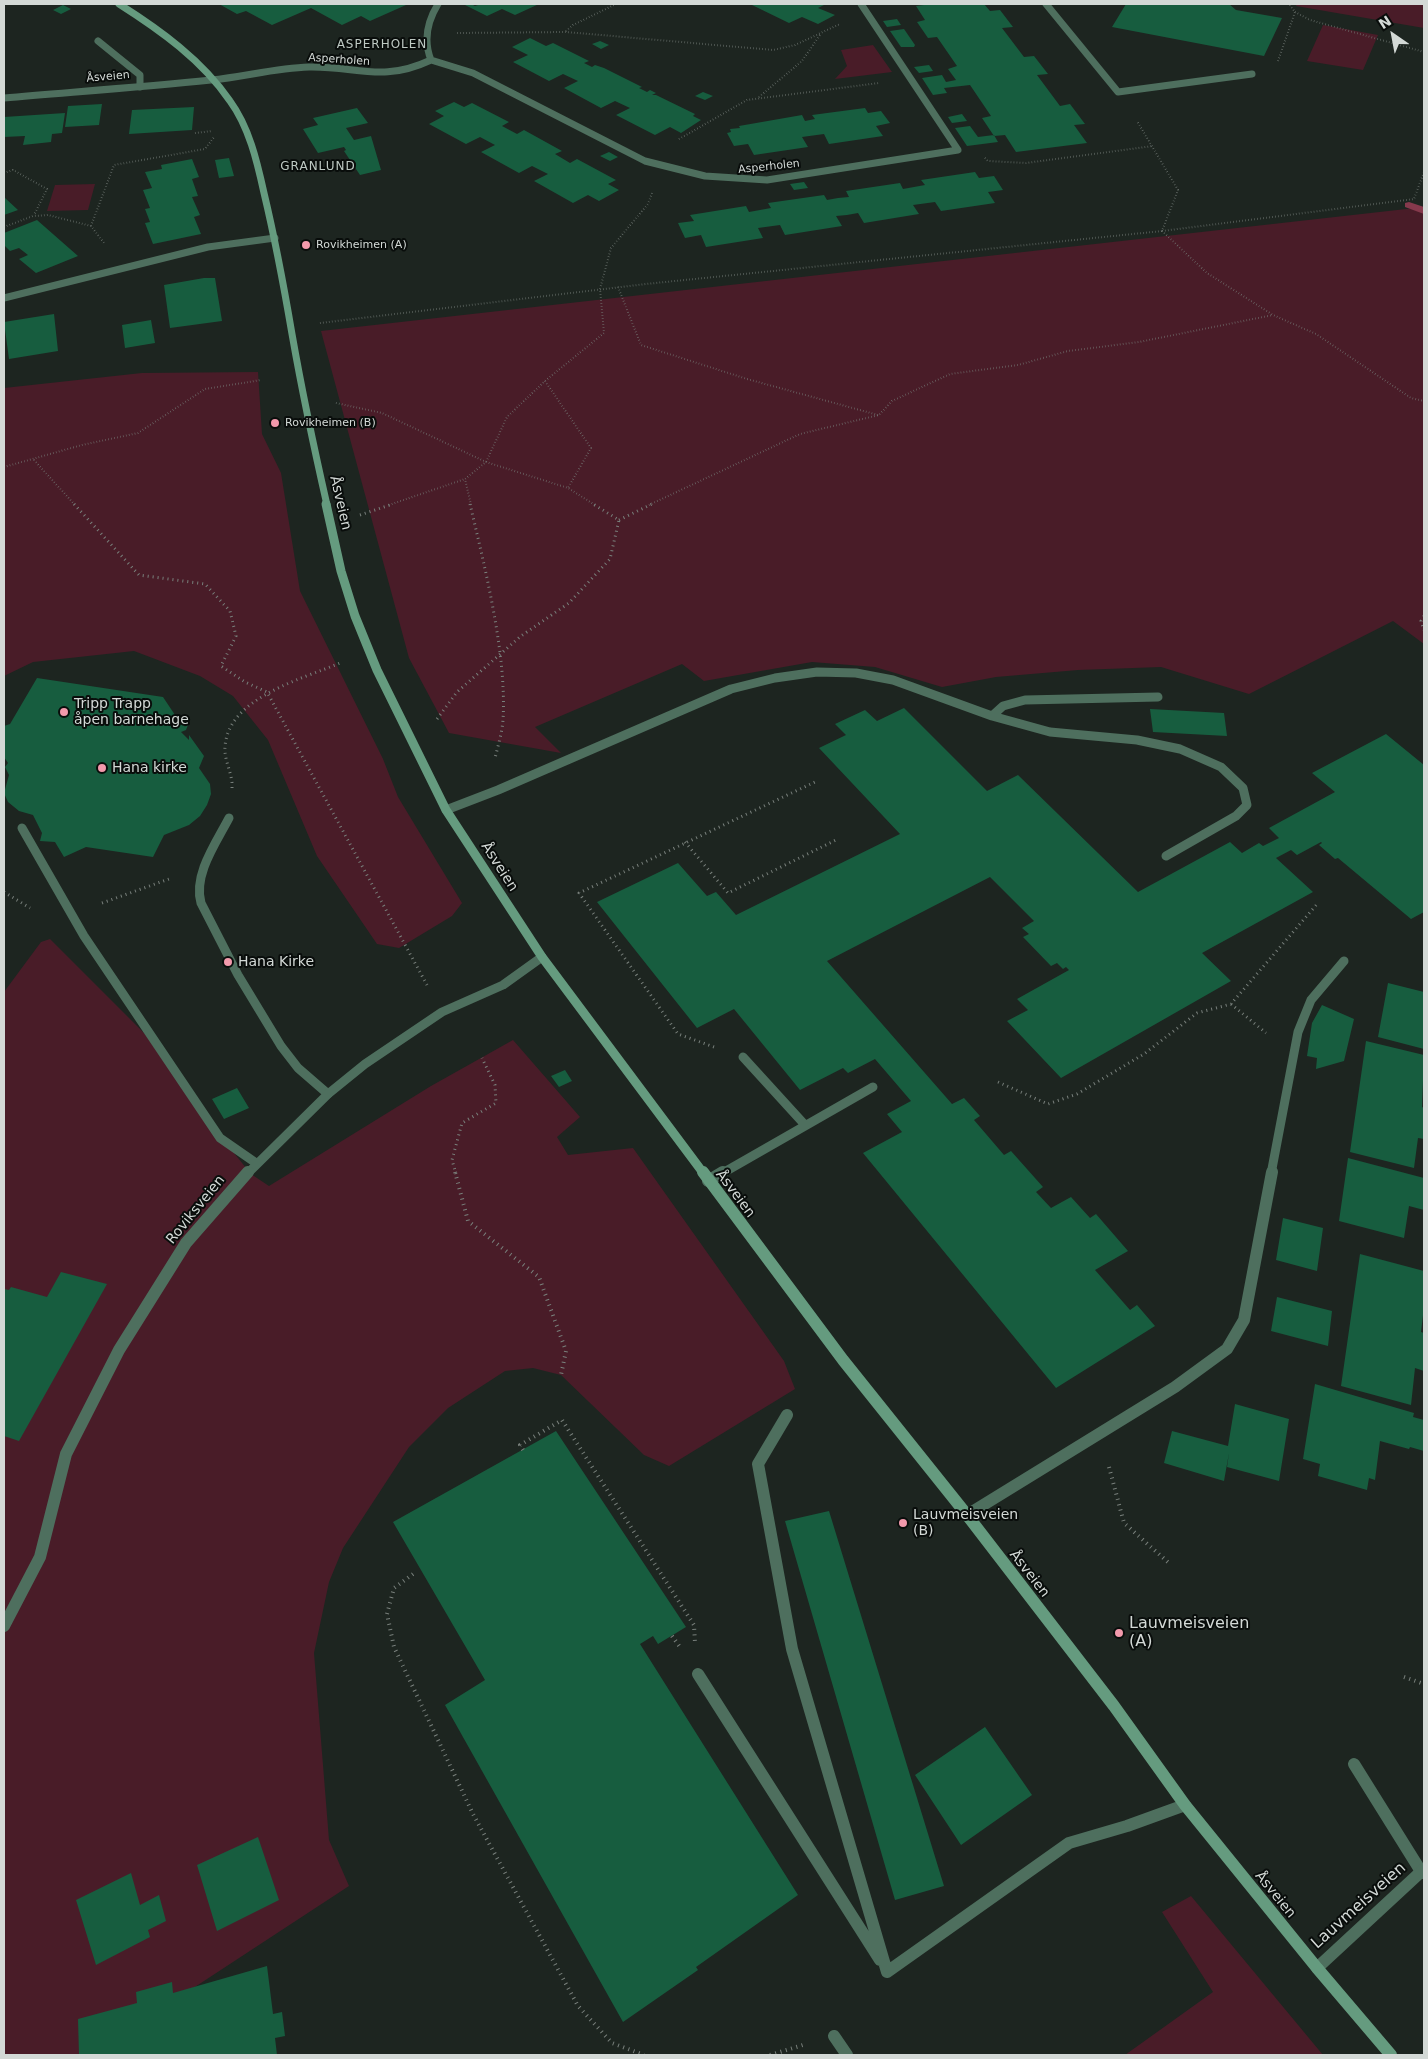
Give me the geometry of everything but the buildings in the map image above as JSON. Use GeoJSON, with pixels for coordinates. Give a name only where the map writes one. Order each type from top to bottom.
{"type":"FeatureCollection","features":[{"type":"Feature","properties":{"kind":"street","name":"Åsveien"},"geometry":{"type":"LineString","coordinates":[[119,4],[172,41],[214,80],[231,102],[246,131],[256,159],[275,238],[302,391],[342,571],[355,616],[377,670],[446,810],[542,957],[843,1360],[967,1515],[1114,1706],[1184,1805],[1317,1968],[1391,2055]]}},
{"type":"Feature","properties":{"kind":"street"},"geometry":{"type":"LineString","coordinates":[[430,60],[426,50],[426,34],[438,4]]}},
{"type":"Feature","properties":{"kind":"street"},"geometry":{"type":"LineString","coordinates":[[861,4],[909,79],[958,150]]}},
{"type":"Feature","properties":{"kind":"street"},"geometry":{"type":"LineString","coordinates":[[1046,4],[1118,92],[1252,74]]}},
{"type":"Feature","properties":{"kind":"street"},"geometry":{"type":"LineString","coordinates":[[98,41],[140,74],[140,86]]}},
{"type":"Feature","properties":{"kind":"street","name":"Asperholen"},"geometry":{"type":"LineString","coordinates":[[214,80],[258,71],[310,67],[362,73],[394,72],[412,69],[430,60],[446,63],[473,73],[645,161],[663,167],[724,180],[758,180],[958,150]]}},
{"type":"Feature","properties":{"kind":"street","name":"Åsveien"},"geometry":{"type":"LineString","coordinates":[[4,98],[214,80]]}},
{"type":"Feature","properties":{"kind":"street"},"geometry":{"type":"LineString","coordinates":[[4,298],[208,247],[275,238]]}},
{"type":"Feature","properties":{"kind":"street"},"geometry":{"type":"LineString","coordinates":[[446,810],[732,689],[775,678],[817,672],[856,673],[893,680],[992,716],[1050,732],[1137,740],[1180,748],[1221,767],[1243,788],[1247,805],[1236,816],[1166,856]]}},
{"type":"Feature","properties":{"kind":"street"},"geometry":{"type":"LineString","coordinates":[[992,716],[1003,706],[1025,700],[1158,697]]}},
{"type":"Feature","properties":{"kind":"street"},"geometry":{"type":"LineString","coordinates":[[229,818],[207,864],[198,893],[209,922],[288,1058],[307,1078],[328,1094]]}},
{"type":"Feature","properties":{"kind":"street"},"geometry":{"type":"LineString","coordinates":[[22,828],[84,936],[220,1138],[256,1163]]}},
{"type":"Feature","properties":{"kind":"street","name":"Roviksveien"},"geometry":{"type":"LineString","coordinates":[[4,1626],[40,1557],[66,1454],[120,1350],[186,1243],[256,1163],[328,1094],[365,1064],[442,1012],[503,985],[542,957]]}},
{"type":"Feature","properties":{"kind":"street"},"geometry":{"type":"LineString","coordinates":[[967,1515],[1101,1430],[1175,1387],[1228,1349],[1244,1320],[1298,1032],[1311,1000],[1344,961]]}},
{"type":"Feature","properties":{"kind":"street"},"geometry":{"type":"LineString","coordinates":[[743,1058],[805,1126]]}},
{"type":"Feature","properties":{"kind":"street"},"geometry":{"type":"LineString","coordinates":[[708,1181],[873,1087]]}},
{"type":"Feature","properties":{"kind":"street"},"geometry":{"type":"LineString","coordinates":[[787,1415],[758,1464],[792,1649],[887,1972]]}},
{"type":"Feature","properties":{"kind":"street"},"geometry":{"type":"LineString","coordinates":[[698,1674],[887,1972]]}},
{"type":"Feature","properties":{"kind":"street"},"geometry":{"type":"LineString","coordinates":[[1354,1764],[1423,1871]]}},
{"type":"Feature","properties":{"kind":"street"},"geometry":{"type":"LineString","coordinates":[[887,1972],[1069,1843],[1127,1826],[1184,1805]]}},
{"type":"Feature","properties":{"kind":"street","name":"Lauvmeisveien"},"geometry":{"type":"LineString","coordinates":[[1317,1968],[1423,1871]]}},
{"type":"Feature","properties":{"kind":"street"},"geometry":{"type":"LineString","coordinates":[[834,2036],[847,2055]]}},
{"type":"Feature","properties":{"kind":"path"},"geometry":{"type":"LineString","coordinates":[[566,32],[573,24],[616,4]]}},
{"type":"Feature","properties":{"kind":"path"},"geometry":{"type":"LineString","coordinates":[[1290,4],[1295,12],[1310,20],[1424,52]]}},
{"type":"Feature","properties":{"kind":"path"},"geometry":{"type":"LineString","coordinates":[[426,34],[508,31],[566,32],[773,50],[796,45],[820,35],[866,10]]}},
{"type":"Feature","properties":{"kind":"path"},"geometry":{"type":"LineString","coordinates":[[1252,74],[1270,70],[1278,63],[1295,12]]}},
{"type":"Feature","properties":{"kind":"path"},"geometry":{"type":"LineString","coordinates":[[759,97],[793,70],[816,44],[820,35]]}},
{"type":"Feature","properties":{"kind":"path"},"geometry":{"type":"LineString","coordinates":[[645,161],[747,100],[909,79]]}},
{"type":"Feature","properties":{"kind":"path"},"geometry":{"type":"LineString","coordinates":[[1118,92],[1153,146],[1178,190],[1162,231]]}},
{"type":"Feature","properties":{"kind":"path"},"geometry":{"type":"LineString","coordinates":[[195,133],[220,130]]}},
{"type":"Feature","properties":{"kind":"path"},"geometry":{"type":"LineString","coordinates":[[91,226],[114,165],[205,149],[212,137]]}},
{"type":"Feature","properties":{"kind":"path"},"geometry":{"type":"LineString","coordinates":[[958,150],[981,156],[988,161],[1026,163],[1153,146]]}},
{"type":"Feature","properties":{"kind":"path"},"geometry":{"type":"LineString","coordinates":[[360,516],[465,480],[486,462],[507,417],[545,381],[604,333],[600,289],[611,248],[648,204],[663,167]]}},
{"type":"Feature","properties":{"kind":"path"},"geometry":{"type":"LineString","coordinates":[[4,173],[13,170],[47,189],[33,216]]}},
{"type":"Feature","properties":{"kind":"path"},"geometry":{"type":"LineString","coordinates":[[312,324],[600,289],[1162,231],[1414,199],[1424,172]]}},
{"type":"Feature","properties":{"kind":"path"},"geometry":{"type":"LineString","coordinates":[[4,227],[33,216],[48,215],[91,226],[108,248],[142,254],[148,261]]}},
{"type":"Feature","properties":{"kind":"path"},"geometry":{"type":"LineString","coordinates":[[1162,231],[1207,273],[1273,315],[1316,334],[1411,398],[1424,401]]}},
{"type":"Feature","properties":{"kind":"path"},"geometry":{"type":"LineString","coordinates":[[618,288],[641,345],[748,379],[879,415]]}},
{"type":"Feature","properties":{"kind":"path"},"geometry":{"type":"LineString","coordinates":[[619,520],[733,464],[800,434],[879,415],[892,401],[950,374],[1018,365],[1068,351],[1139,342],[1273,315]]}},
{"type":"Feature","properties":{"kind":"path"},"geometry":{"type":"LineString","coordinates":[[4,467],[82,445],[138,433],[205,389],[261,380]]}},
{"type":"Feature","properties":{"kind":"path"},"geometry":{"type":"LineString","coordinates":[[545,381],[591,448],[568,488]]}},
{"type":"Feature","properties":{"kind":"path"},"geometry":{"type":"LineString","coordinates":[[331,402],[382,412],[486,462],[568,488],[619,520]]}},
{"type":"Feature","properties":{"kind":"path"},"geometry":{"type":"LineString","coordinates":[[34,460],[139,576],[205,584],[230,611],[236,636],[221,666],[245,682],[268,692],[442,1012]]}},
{"type":"Feature","properties":{"kind":"path"},"geometry":{"type":"LineString","coordinates":[[465,480],[485,570],[498,656],[503,718],[491,779],[473,800]]}},
{"type":"Feature","properties":{"kind":"path"},"geometry":{"type":"LineString","coordinates":[[432,726],[457,692],[521,636],[569,603],[610,559],[619,520]]}},
{"type":"Feature","properties":{"kind":"path"},"geometry":{"type":"LineString","coordinates":[[1424,616],[1421,621],[1424,630]]}},
{"type":"Feature","properties":{"kind":"path"},"geometry":{"type":"LineString","coordinates":[[229,818],[233,781],[225,762],[225,740],[241,711],[268,692],[348,659]]}},
{"type":"Feature","properties":{"kind":"path"},"geometry":{"type":"LineString","coordinates":[[743,1058],[678,1034],[579,893],[814,782]]}},
{"type":"Feature","properties":{"kind":"path"},"geometry":{"type":"LineString","coordinates":[[685,842],[728,893],[838,840]]}},
{"type":"Feature","properties":{"kind":"path"},"geometry":{"type":"LineString","coordinates":[[115,898],[158,883]]}},
{"type":"Feature","properties":{"kind":"path"},"geometry":{"type":"LineString","coordinates":[[998,1082],[1048,1104],[1077,1094],[1144,1054],[1197,1013],[1231,1004],[1318,903]]}},
{"type":"Feature","properties":{"kind":"path"},"geometry":{"type":"LineString","coordinates":[[1231,1004],[1293,1056]]}},
{"type":"Feature","properties":{"kind":"path"},"geometry":{"type":"LineString","coordinates":[[482,1058],[495,1085],[496,1103],[462,1123],[452,1160],[468,1221],[539,1278],[566,1351],[561,1375]]}},
{"type":"Feature","properties":{"kind":"path"},"geometry":{"type":"LineString","coordinates":[[523,1450],[520,1445],[562,1420],[694,1625],[698,1674]]}},
{"type":"Feature","properties":{"kind":"path"},"geometry":{"type":"LineString","coordinates":[[1101,1430],[1112,1485],[1124,1523],[1170,1564]]}},
{"type":"Feature","properties":{"kind":"path"},"geometry":{"type":"LineString","coordinates":[[413,1574],[394,1588],[387,1614],[394,1647],[473,1814],[578,2006],[612,2043],[644,2055]]}},
{"type":"Feature","properties":{"kind":"path"},"geometry":{"type":"LineString","coordinates":[[1404,1677],[1424,1684]]}},
{"type":"Feature","properties":{"kind":"shaded area"},"geometry":{"type":"Polygon","coordinates":[[[1297,4],[1424,4],[1424,28],[1296,6],[1297,4]]]}},
{"type":"Feature","properties":{"kind":"shaded area"},"geometry":{"type":"Polygon","coordinates":[[[1323,25],[1378,35],[1363,70],[1307,61],[1323,25]]]}},
{"type":"Feature","properties":{"kind":"shaded area"},"geometry":{"type":"Polygon","coordinates":[[[873,45],[892,72],[835,79],[847,66],[841,50],[873,45]]]}},
{"type":"Feature","properties":{"kind":"shaded area"},"geometry":{"type":"Polygon","coordinates":[[[95,184],[88,210],[47,211],[55,185],[95,184]]]}},
{"type":"Feature","properties":{"kind":"shaded area"},"geometry":{"type":"Polygon","coordinates":[[[1424,207],[1424,644],[1393,621],[1249,694],[1161,667],[1078,670],[996,677],[942,687],[875,667],[812,662],[704,681],[682,664],[535,727],[561,753],[449,733],[409,658],[321,331],[1424,207]]]}},
{"type":"Feature","properties":{"kind":"shaded area"},"geometry":{"type":"Polygon","coordinates":[[[258,372],[262,434],[281,473],[300,591],[383,759],[398,797],[462,903],[452,916],[399,948],[377,944],[317,856],[268,740],[233,696],[200,676],[134,651],[33,662],[4,676],[4,388],[142,373],[258,372]]]}},
{"type":"Feature","properties":{"kind":"shaded area"},"geometry":{"type":"Polygon","coordinates":[[[50,939],[145,1034],[191,1100],[251,1174],[269,1186],[431,1086],[513,1040],[580,1117],[557,1137],[568,1155],[633,1148],[784,1361],[795,1389],[669,1466],[644,1455],[561,1375],[533,1368],[505,1371],[448,1408],[409,1447],[343,1548],[329,1582],[314,1653],[329,1840],[349,1886],[91,2055],[4,2055],[4,992],[41,942],[50,939]]]}},
{"type":"Feature","properties":{"kind":"shaded area"},"geometry":{"type":"Polygon","coordinates":[[[1191,1896],[1323,2055],[1125,2055],[1213,1992],[1162,1912],[1191,1896]]]}},
{"type":"Feature","properties":{"kind":"waterway"},"geometry":{"type":"LineString","coordinates":[[1409,205],[1424,211]]}},
{"type":"Feature","properties":{"kind":"place","name":"Rovikheimen (A)"},"geometry":{"type":"Point","coordinates":[306,245]}},
{"type":"Feature","properties":{"kind":"place","name":"Rovikheimen (B)"},"geometry":{"type":"Point","coordinates":[275,423]}},
{"type":"Feature","properties":{"kind":"place","name":"Tripp Trapp åpen barnehage"},"geometry":{"type":"Point","coordinates":[64,712]}},
{"type":"Feature","properties":{"kind":"place","name":"Hana kirke"},"geometry":{"type":"Point","coordinates":[102,768]}},
{"type":"Feature","properties":{"kind":"place","name":"Hana Kirke"},"geometry":{"type":"Point","coordinates":[228,962]}},
{"type":"Feature","properties":{"kind":"place","name":"Lauvmeisveien (B)"},"geometry":{"type":"Point","coordinates":[903,1523]}},
{"type":"Feature","properties":{"kind":"place","name":"Lauvmeisveien (A)"},"geometry":{"type":"Point","coordinates":[1119,1633]}},
{"type":"Feature","properties":{"kind":"district","name":"ASPERHOLEN"},"geometry":{"type":"Point","coordinates":[382,45]}},
{"type":"Feature","properties":{"kind":"district","name":"GRANLUND"},"geometry":{"type":"Point","coordinates":[318,167]}}]}
